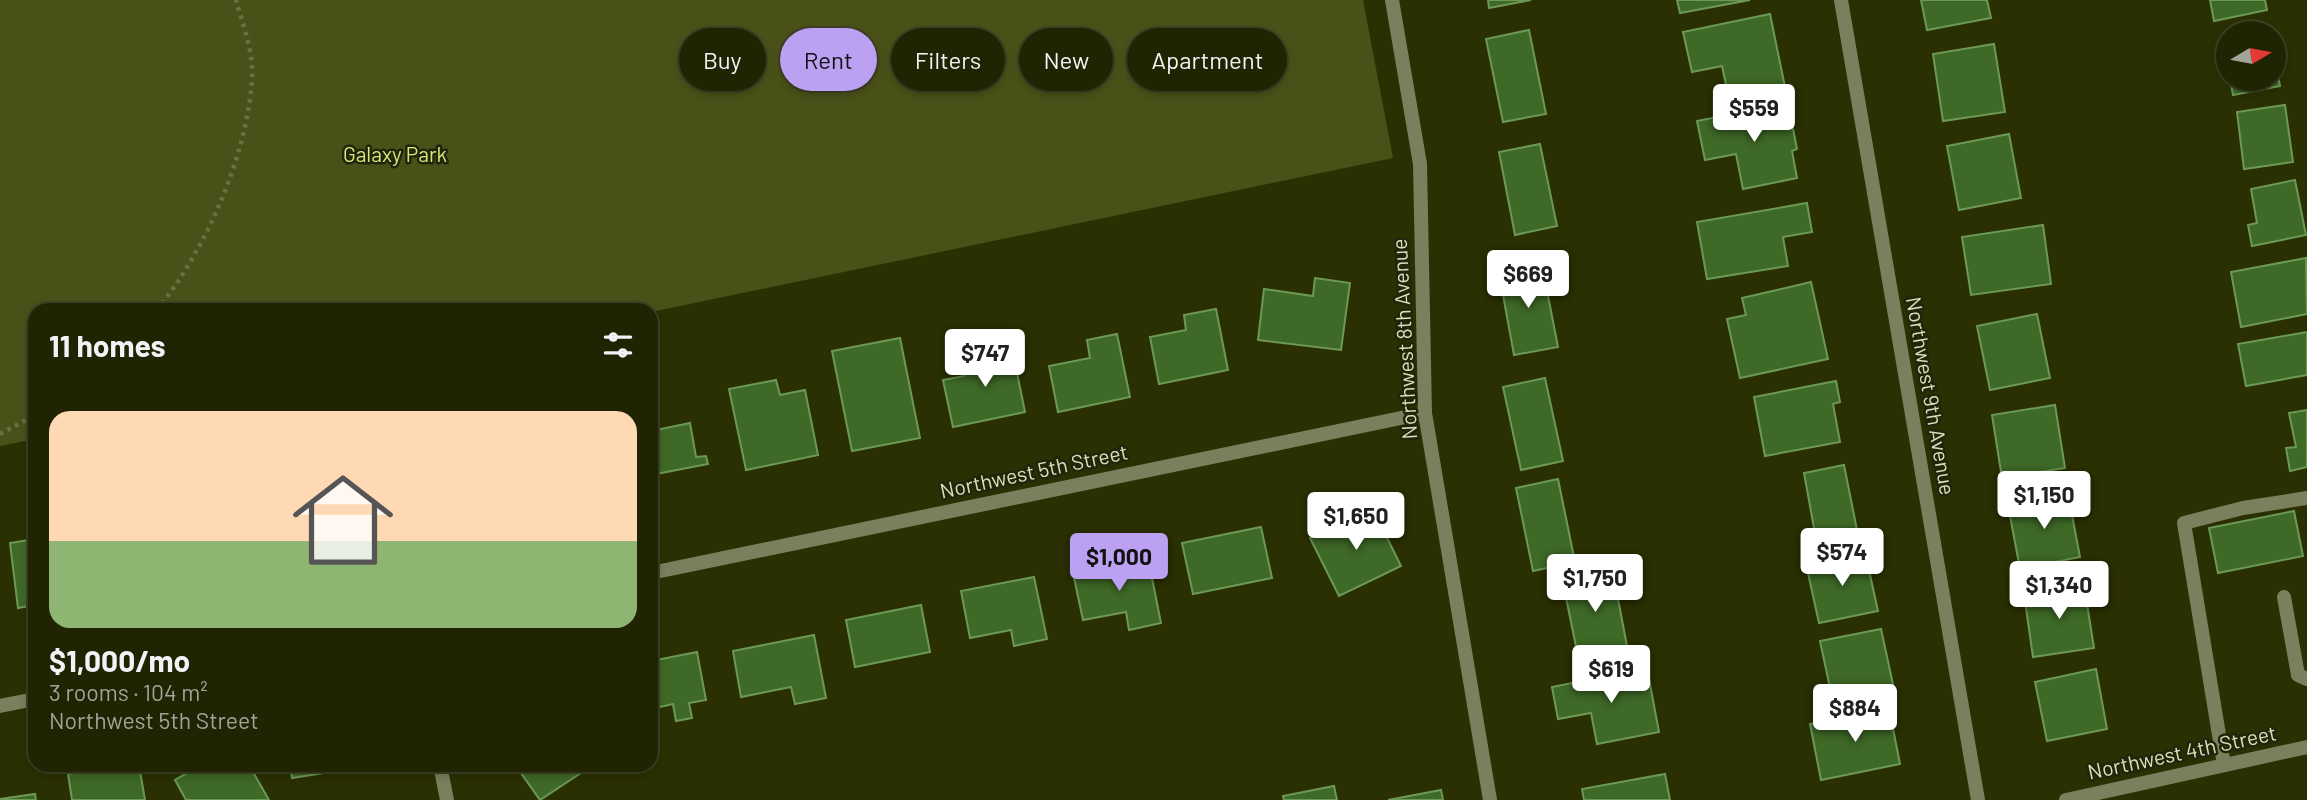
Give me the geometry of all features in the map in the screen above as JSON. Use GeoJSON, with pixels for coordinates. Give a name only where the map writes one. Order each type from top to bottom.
{"type":"FeatureCollection","features":[{"type":"Feature","properties":{"kind":"street","name":"Northwest 8th Avenue"},"geometry":{"type":"LineString","coordinates":[[1392,0],[1420,164],[1425,413],[1490,800]]}},
{"type":"Feature","properties":{"kind":"street","name":"Northwest 9th Avenue"},"geometry":{"type":"LineString","coordinates":[[1841,0],[1979,800]]}},
{"type":"Feature","properties":{"kind":"street","name":"Northwest 5th Street"},"geometry":{"type":"LineString","coordinates":[[658,572],[1425,413]]}},
{"type":"Feature","properties":{"kind":"street"},"geometry":{"type":"LineString","coordinates":[[2224,765],[2184,523],[2243,508],[2307,498]]}},
{"type":"Feature","properties":{"kind":"street"},"geometry":{"type":"LineString","coordinates":[[2284,597],[2298,674],[2307,679]]}},
{"type":"Feature","properties":{"kind":"street"},"geometry":{"type":"LineString","coordinates":[[0,706],[28,700]]}},
{"type":"Feature","properties":{"kind":"street","name":"Northwest 4th Street"},"geometry":{"type":"LineString","coordinates":[[2066,800],[2307,747]]}},
{"type":"Feature","properties":{"kind":"street"},"geometry":{"type":"LineString","coordinates":[[441,772],[447,800]]}},
{"type":"Feature","properties":{"kind":"path"},"geometry":{"type":"LineString","coordinates":[[162,303],[201,246],[232,174],[252,78],[251,57],[236,0]]}},
{"type":"Feature","properties":{"kind":"path"},"geometry":{"type":"LineString","coordinates":[[0,434],[28,419]]}},
{"type":"Feature","properties":{"kind":"green space","name":"Galaxy Park"},"geometry":{"type":"Polygon","coordinates":[[[0,0],[1363,0],[1393,158],[658,311],[658,303],[28,303],[28,440],[0,446],[0,0]]]}},
{"type":"Feature","properties":{"kind":"building"},"geometry":{"type":"Polygon","coordinates":[[[1488,0],[1531,0],[1489,8],[1488,0]]]}},
{"type":"Feature","properties":{"kind":"building"},"geometry":{"type":"Polygon","coordinates":[[[1677,0],[1750,0],[1680,13],[1677,0]]]}},
{"type":"Feature","properties":{"kind":"building"},"geometry":{"type":"Polygon","coordinates":[[[1921,0],[1987,0],[1991,18],[1927,30],[1921,0]]]}},
{"type":"Feature","properties":{"kind":"building"},"geometry":{"type":"Polygon","coordinates":[[[2210,0],[2265,0],[2267,10],[2214,21],[2210,0]]]}},
{"type":"Feature","properties":{"kind":"building"},"geometry":{"type":"Polygon","coordinates":[[[1770,14],[1785,87],[1729,99],[1722,66],[1692,72],[1683,32],[1770,14]]]}},
{"type":"Feature","properties":{"kind":"building"},"geometry":{"type":"Polygon","coordinates":[[[1529,30],[1546,114],[1503,122],[1486,39],[1529,30]]]}},
{"type":"Feature","properties":{"kind":"building"},"geometry":{"type":"Polygon","coordinates":[[[1994,44],[2005,112],[1943,121],[1933,54],[1994,44]]]}},
{"type":"Feature","properties":{"kind":"building"},"geometry":{"type":"Polygon","coordinates":[[[2232,91],[2254,91],[2233,95],[2232,91]]]}},
{"type":"Feature","properties":{"kind":"building"},"geometry":{"type":"Polygon","coordinates":[[[1788,103],[1797,149],[1792,151],[1797,178],[1743,189],[1736,154],[1705,160],[1697,121],[1788,103]]]}},
{"type":"Feature","properties":{"kind":"building"},"geometry":{"type":"Polygon","coordinates":[[[2285,105],[2293,162],[2244,169],[2237,112],[2285,105]]]}},
{"type":"Feature","properties":{"kind":"building"},"geometry":{"type":"Polygon","coordinates":[[[2009,134],[2021,198],[1959,210],[1947,146],[2009,134]]]}},
{"type":"Feature","properties":{"kind":"building"},"geometry":{"type":"Polygon","coordinates":[[[1540,144],[1557,226],[1515,235],[1499,152],[1540,144]]]}},
{"type":"Feature","properties":{"kind":"building"},"geometry":{"type":"Polygon","coordinates":[[[2295,180],[2306,235],[2252,246],[2248,225],[2257,223],[2251,189],[2295,180]]]}},
{"type":"Feature","properties":{"kind":"building"},"geometry":{"type":"Polygon","coordinates":[[[1807,203],[1812,232],[1783,237],[1788,266],[1707,279],[1697,222],[1807,203]]]}},
{"type":"Feature","properties":{"kind":"building"},"geometry":{"type":"Polygon","coordinates":[[[2043,225],[2051,284],[1971,295],[1962,237],[2043,225]]]}},
{"type":"Feature","properties":{"kind":"building"},"geometry":{"type":"Polygon","coordinates":[[[2306,258],[2307,314],[2241,327],[2231,272],[2306,258]]]}},
{"type":"Feature","properties":{"kind":"building"},"geometry":{"type":"Polygon","coordinates":[[[1542,265],[1558,347],[1514,355],[1499,273],[1542,265]]]}},
{"type":"Feature","properties":{"kind":"building"},"geometry":{"type":"Polygon","coordinates":[[[1315,278],[1350,283],[1341,350],[1258,340],[1264,289],[1313,296],[1315,278]]]}},
{"type":"Feature","properties":{"kind":"building"},"geometry":{"type":"Polygon","coordinates":[[[1811,282],[1828,359],[1740,378],[1727,319],[1746,315],[1742,298],[1811,282]]]}},
{"type":"Feature","properties":{"kind":"building"},"geometry":{"type":"Polygon","coordinates":[[[1216,309],[1228,370],[1159,384],[1150,337],[1186,330],[1184,315],[1216,309]]]}},
{"type":"Feature","properties":{"kind":"building"},"geometry":{"type":"Polygon","coordinates":[[[2037,314],[2050,378],[1990,390],[1977,326],[2037,314]]]}},
{"type":"Feature","properties":{"kind":"building"},"geometry":{"type":"Polygon","coordinates":[[[2307,332],[2307,375],[2246,386],[2238,344],[2307,332]]]}},
{"type":"Feature","properties":{"kind":"building"},"geometry":{"type":"Polygon","coordinates":[[[1117,334],[1130,397],[1058,412],[1049,366],[1090,358],[1087,340],[1117,334]]]}},
{"type":"Feature","properties":{"kind":"building"},"geometry":{"type":"Polygon","coordinates":[[[900,338],[920,438],[852,451],[832,351],[900,338]]]}},
{"type":"Feature","properties":{"kind":"building"},"geometry":{"type":"Polygon","coordinates":[[[1012,348],[1025,412],[953,427],[943,380],[964,376],[960,358],[1012,348]]]}},
{"type":"Feature","properties":{"kind":"building"},"geometry":{"type":"Polygon","coordinates":[[[1545,378],[1563,461],[1521,470],[1503,387],[1545,378]]]}},
{"type":"Feature","properties":{"kind":"building"},"geometry":{"type":"Polygon","coordinates":[[[776,380],[780,395],[805,390],[818,455],[746,470],[729,389],[776,380]]]}},
{"type":"Feature","properties":{"kind":"building"},"geometry":{"type":"Polygon","coordinates":[[[1836,381],[1840,402],[1833,404],[1840,442],[1765,456],[1754,397],[1836,381]]]}},
{"type":"Feature","properties":{"kind":"building"},"geometry":{"type":"Polygon","coordinates":[[[2055,405],[2065,468],[2002,478],[1992,415],[2055,405]]]}},
{"type":"Feature","properties":{"kind":"building"},"geometry":{"type":"Polygon","coordinates":[[[2307,410],[2307,467],[2290,471],[2286,448],[2296,447],[2289,413],[2307,410]]]}},
{"type":"Feature","properties":{"kind":"building"},"geometry":{"type":"Polygon","coordinates":[[[690,423],[696,457],[706,456],[708,464],[658,474],[658,430],[690,423]]]}},
{"type":"Feature","properties":{"kind":"building"},"geometry":{"type":"Polygon","coordinates":[[[1844,465],[1857,530],[1816,539],[1804,473],[1844,465]]]}},
{"type":"Feature","properties":{"kind":"building"},"geometry":{"type":"Polygon","coordinates":[[[1558,479],[1575,562],[1533,571],[1516,488],[1558,479]]]}},
{"type":"Feature","properties":{"kind":"building"},"geometry":{"type":"Polygon","coordinates":[[[2068,494],[2080,557],[2020,569],[2008,505],[2068,494]]]}},
{"type":"Feature","properties":{"kind":"building"},"geometry":{"type":"Polygon","coordinates":[[[1372,507],[1401,566],[1339,596],[1310,538],[1372,507]]]}},
{"type":"Feature","properties":{"kind":"building"},"geometry":{"type":"Polygon","coordinates":[[[2294,511],[2303,556],[2218,573],[2209,528],[2294,511]]]}},
{"type":"Feature","properties":{"kind":"building"},"geometry":{"type":"Polygon","coordinates":[[[1261,527],[1272,578],[1193,594],[1182,543],[1261,527]]]}},
{"type":"Feature","properties":{"kind":"building"},"geometry":{"type":"Polygon","coordinates":[[[28,540],[28,606],[18,608],[10,543],[28,540]]]}},
{"type":"Feature","properties":{"kind":"building"},"geometry":{"type":"Polygon","coordinates":[[[1865,552],[1878,611],[1819,623],[1806,564],[1865,552]]]}},
{"type":"Feature","properties":{"kind":"building"},"geometry":{"type":"Polygon","coordinates":[[[1148,558],[1161,623],[1129,630],[1126,612],[1083,620],[1073,573],[1148,558]]]}},
{"type":"Feature","properties":{"kind":"building"},"geometry":{"type":"Polygon","coordinates":[[[1613,573],[1627,646],[1578,656],[1563,583],[1613,573]]]}},
{"type":"Feature","properties":{"kind":"building"},"geometry":{"type":"Polygon","coordinates":[[[1034,577],[1047,639],[1014,646],[1011,630],[970,638],[961,591],[1034,577]]]}},
{"type":"Feature","properties":{"kind":"building"},"geometry":{"type":"Polygon","coordinates":[[[2084,585],[2094,648],[2033,657],[2024,594],[2084,585]]]}},
{"type":"Feature","properties":{"kind":"building"},"geometry":{"type":"Polygon","coordinates":[[[921,605],[930,652],[855,667],[846,620],[921,605]]]}},
{"type":"Feature","properties":{"kind":"building"},"geometry":{"type":"Polygon","coordinates":[[[1881,629],[1894,689],[1833,702],[1820,641],[1881,629]]]}},
{"type":"Feature","properties":{"kind":"building"},"geometry":{"type":"Polygon","coordinates":[[[814,635],[826,698],[795,704],[791,687],[741,697],[733,651],[814,635]]]}},
{"type":"Feature","properties":{"kind":"building"},"geometry":{"type":"Polygon","coordinates":[[[697,652],[706,700],[689,703],[692,718],[676,721],[673,704],[658,707],[658,660],[697,652]]]}},
{"type":"Feature","properties":{"kind":"building"},"geometry":{"type":"Polygon","coordinates":[[[1647,668],[1659,732],[1597,744],[1591,713],[1558,719],[1552,687],[1647,668]]]}},
{"type":"Feature","properties":{"kind":"building"},"geometry":{"type":"Polygon","coordinates":[[[2096,669],[2107,729],[2047,741],[2035,682],[2096,669]]]}},
{"type":"Feature","properties":{"kind":"building"},"geometry":{"type":"Polygon","coordinates":[[[1889,708],[1900,764],[1821,780],[1810,724],[1889,708]]]}},
{"type":"Feature","properties":{"kind":"building"},"geometry":{"type":"Polygon","coordinates":[[[140,772],[145,800],[72,800],[68,774],[140,772]]]}},
{"type":"Feature","properties":{"kind":"building"},"geometry":{"type":"Polygon","coordinates":[[[189,772],[253,772],[269,800],[186,800],[175,780],[189,772]]]}},
{"type":"Feature","properties":{"kind":"building"},"geometry":{"type":"Polygon","coordinates":[[[291,772],[330,772],[292,778],[291,772]]]}},
{"type":"Feature","properties":{"kind":"building"},"geometry":{"type":"Polygon","coordinates":[[[520,772],[582,772],[540,800],[520,772]]]}},
{"type":"Feature","properties":{"kind":"building"},"geometry":{"type":"Polygon","coordinates":[[[1665,774],[1670,800],[1584,800],[1582,789],[1665,774]]]}},
{"type":"Feature","properties":{"kind":"building"},"geometry":{"type":"Polygon","coordinates":[[[1334,786],[1337,800],[1284,800],[1283,796],[1334,786]]]}},
{"type":"Feature","properties":{"kind":"building"},"geometry":{"type":"Polygon","coordinates":[[[1441,790],[1443,800],[1388,800],[1441,790]]]}},
{"type":"Feature","properties":{"kind":"building"},"geometry":{"type":"Polygon","coordinates":[[[35,794],[36,800],[0,800],[0,799],[35,794]]]}}]}
